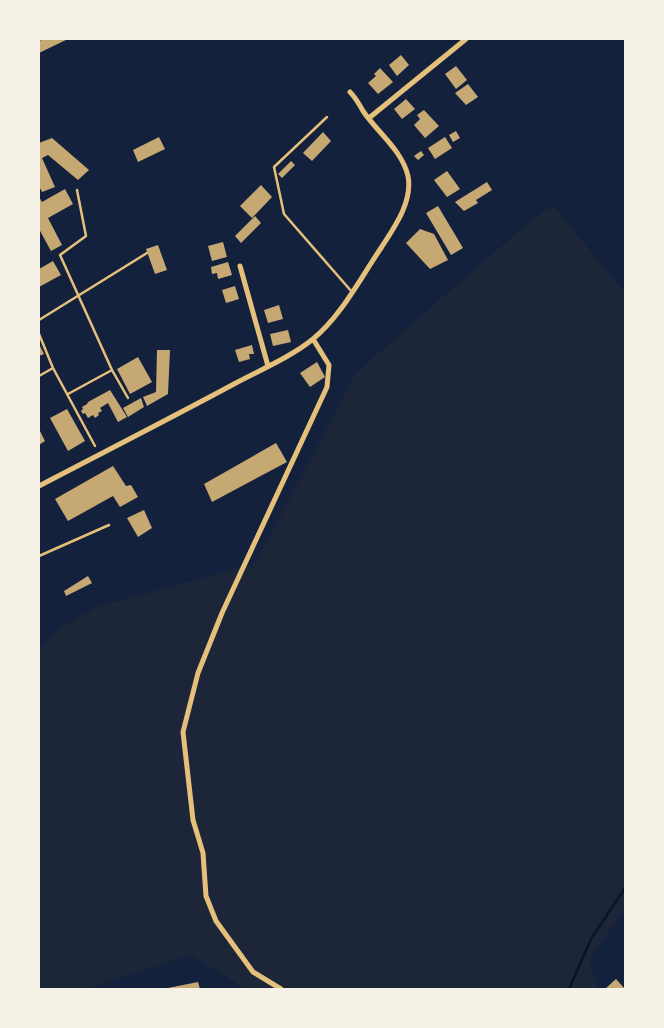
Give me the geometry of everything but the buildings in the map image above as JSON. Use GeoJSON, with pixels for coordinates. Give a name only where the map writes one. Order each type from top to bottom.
{"type":"FeatureCollection","features":[{"type":"Feature","properties":{"kind":"street"},"geometry":{"type":"LineString","coordinates":[[369,118],[466,39]]}},
{"type":"Feature","properties":{"kind":"street"},"geometry":{"type":"LineString","coordinates":[[39,486],[268,366],[312,339],[336,315],[393,229],[405,206],[408,190],[408,177],[404,164],[350,92]]}},
{"type":"Feature","properties":{"kind":"street"},"geometry":{"type":"LineString","coordinates":[[240,266],[268,366]]}},
{"type":"Feature","properties":{"kind":"street"},"geometry":{"type":"LineString","coordinates":[[281,989],[253,972],[216,921],[206,896],[203,853],[193,820],[183,732],[198,673],[222,613],[327,387],[329,365],[312,339]]}},
{"type":"Feature","properties":{"kind":"lane"},"geometry":{"type":"LineString","coordinates":[[327,117],[274,167],[284,214],[352,292]]}},
{"type":"Feature","properties":{"kind":"lane"},"geometry":{"type":"LineString","coordinates":[[77,190],[86,236],[60,255],[112,370],[128,398]]}},
{"type":"Feature","properties":{"kind":"lane"},"geometry":{"type":"LineString","coordinates":[[39,320],[147,253]]}},
{"type":"Feature","properties":{"kind":"lane"},"geometry":{"type":"LineString","coordinates":[[39,334],[53,368],[95,446]]}},
{"type":"Feature","properties":{"kind":"lane"},"geometry":{"type":"LineString","coordinates":[[39,376],[53,368]]}},
{"type":"Feature","properties":{"kind":"lane"},"geometry":{"type":"LineString","coordinates":[[68,394],[112,370]]}},
{"type":"Feature","properties":{"kind":"lane"},"geometry":{"type":"LineString","coordinates":[[39,556],[109,525]]}},
{"type":"Feature","properties":{"kind":"shaded area"},"geometry":{"type":"Polygon","coordinates":[[[553,205],[625,293],[625,908],[589,961],[599,989],[246,989],[191,955],[85,989],[39,989],[39,651],[58,629],[97,607],[256,563],[356,373],[529,222],[553,205]]]}},
{"type":"Feature","properties":{"kind":"waterway"},"geometry":{"type":"LineString","coordinates":[[569,989],[591,939],[625,888]]}}]}
